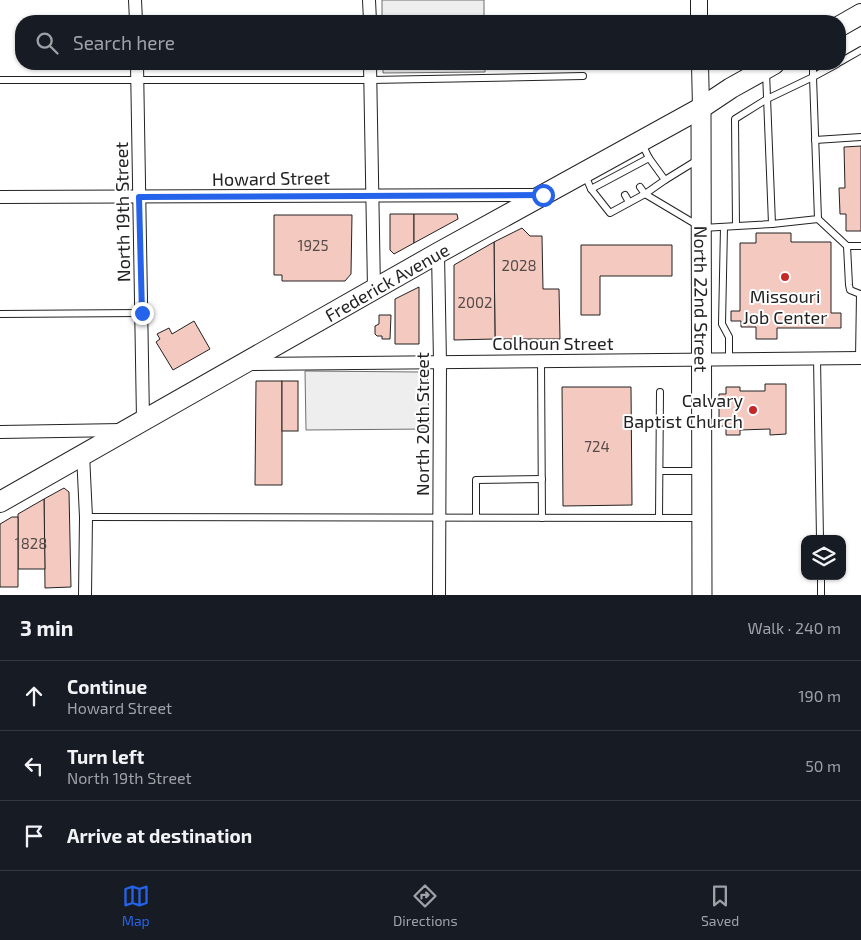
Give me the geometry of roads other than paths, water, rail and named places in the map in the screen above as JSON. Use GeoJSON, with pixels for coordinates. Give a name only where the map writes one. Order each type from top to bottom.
{"type":"FeatureCollection","features":[{"type":"Feature","properties":{"kind":"main road"},"geometry":{"type":"LineString","coordinates":[[846,23],[860,17]]}},
{"type":"Feature","properties":{"kind":"main road","name":"Frederick Avenue"},"geometry":{"type":"LineString","coordinates":[[0,502],[135,424],[245,364],[374,288],[543,195],[588,181],[645,150],[701,108],[763,70]]}},
{"type":"Feature","properties":{"kind":"main road","name":"North 22nd Street"},"geometry":{"type":"LineString","coordinates":[[701,108],[702,595]]}},
{"type":"Feature","properties":{"kind":"street"},"geometry":{"type":"LineString","coordinates":[[135,0],[136,15]]}},
{"type":"Feature","properties":{"kind":"street"},"geometry":{"type":"LineString","coordinates":[[369,0],[370,15]]}},
{"type":"Feature","properties":{"kind":"street"},"geometry":{"type":"LineString","coordinates":[[699,0],[700,15]]}},
{"type":"Feature","properties":{"kind":"street","name":"North 19th Street"},"geometry":{"type":"LineString","coordinates":[[135,424],[142,313],[137,70]]}},
{"type":"Feature","properties":{"kind":"street"},"geometry":{"type":"LineString","coordinates":[[370,70],[374,288]]}},
{"type":"Feature","properties":{"kind":"street","name":"North 22nd Street"},"geometry":{"type":"LineString","coordinates":[[700,70],[701,108]]}},
{"type":"Feature","properties":{"kind":"street","name":"Howard Street"},"geometry":{"type":"LineString","coordinates":[[0,197],[373,194],[543,195]]}},
{"type":"Feature","properties":{"kind":"street","name":"North 20th Street"},"geometry":{"type":"LineString","coordinates":[[438,253],[440,362],[439,595]]}},
{"type":"Feature","properties":{"kind":"street","name":"Colhoun Street"},"geometry":{"type":"LineString","coordinates":[[245,364],[860,358]]}},
{"type":"Feature","properties":{"kind":"street"},"geometry":{"type":"LineString","coordinates":[[0,432],[135,424]]}},
{"type":"Feature","properties":{"kind":"street"},"geometry":{"type":"LineString","coordinates":[[83,454],[86,517],[85,595]]}},
{"type":"Feature","properties":{"kind":"lane"},"geometry":{"type":"LineString","coordinates":[[846,58],[861,50]]}},
{"type":"Feature","properties":{"kind":"lane"},"geometry":{"type":"LineString","coordinates":[[770,70],[767,98],[772,224]]}},
{"type":"Feature","properties":{"kind":"lane"},"geometry":{"type":"LineString","coordinates":[[813,70],[818,219],[847,246],[861,246]]}},
{"type":"Feature","properties":{"kind":"lane"},"geometry":{"type":"LineString","coordinates":[[736,226],[735,120],[767,98],[826,70]]}},
{"type":"Feature","properties":{"kind":"lane"},"geometry":{"type":"LineString","coordinates":[[0,80],[371,80],[583,76]]}},
{"type":"Feature","properties":{"kind":"lane"},"geometry":{"type":"LineString","coordinates":[[815,140],[861,137]]}},
{"type":"Feature","properties":{"kind":"lane"},"geometry":{"type":"LineString","coordinates":[[588,181],[616,180],[631,171],[645,150],[665,180]]}},
{"type":"Feature","properties":{"kind":"lane"},"geometry":{"type":"LineString","coordinates":[[588,181],[610,213],[645,194],[702,157]]}},
{"type":"Feature","properties":{"kind":"lane"},"geometry":{"type":"LineString","coordinates":[[640,187],[645,194],[702,228],[818,219]]}},
{"type":"Feature","properties":{"kind":"lane"},"geometry":{"type":"LineString","coordinates":[[625,195],[629,202]]}},
{"type":"Feature","properties":{"kind":"lane"},"geometry":{"type":"LineString","coordinates":[[724,227],[722,324],[729,337],[729,360]]}},
{"type":"Feature","properties":{"kind":"lane"},"geometry":{"type":"LineString","coordinates":[[847,246],[848,285],[850,290],[860,294],[860,358]]}},
{"type":"Feature","properties":{"kind":"lane"},"geometry":{"type":"LineString","coordinates":[[0,314],[142,313]]}},
{"type":"Feature","properties":{"kind":"lane"},"geometry":{"type":"LineString","coordinates":[[818,358],[820,535]]}},
{"type":"Feature","properties":{"kind":"lane"},"geometry":{"type":"LineString","coordinates":[[541,361],[542,518]]}},
{"type":"Feature","properties":{"kind":"lane"},"geometry":{"type":"LineString","coordinates":[[660,392],[660,518]]}},
{"type":"Feature","properties":{"kind":"lane"},"geometry":{"type":"LineString","coordinates":[[660,471],[702,471]]}},
{"type":"Feature","properties":{"kind":"lane"},"geometry":{"type":"LineString","coordinates":[[476,517],[476,480],[542,480]]}},
{"type":"Feature","properties":{"kind":"lane"},"geometry":{"type":"LineString","coordinates":[[86,517],[702,518]]}},
{"type":"Feature","properties":{"kind":"lane"},"geometry":{"type":"LineString","coordinates":[[821,580],[821,595]]}},
{"type":"Feature","properties":{"kind":"place","name":"Missouri Job Center"},"geometry":{"type":"Point","coordinates":[785,277]}},
{"type":"Feature","properties":{"kind":"place","name":"Calvary Baptist Church"},"geometry":{"type":"Point","coordinates":[753,410]}}]}
